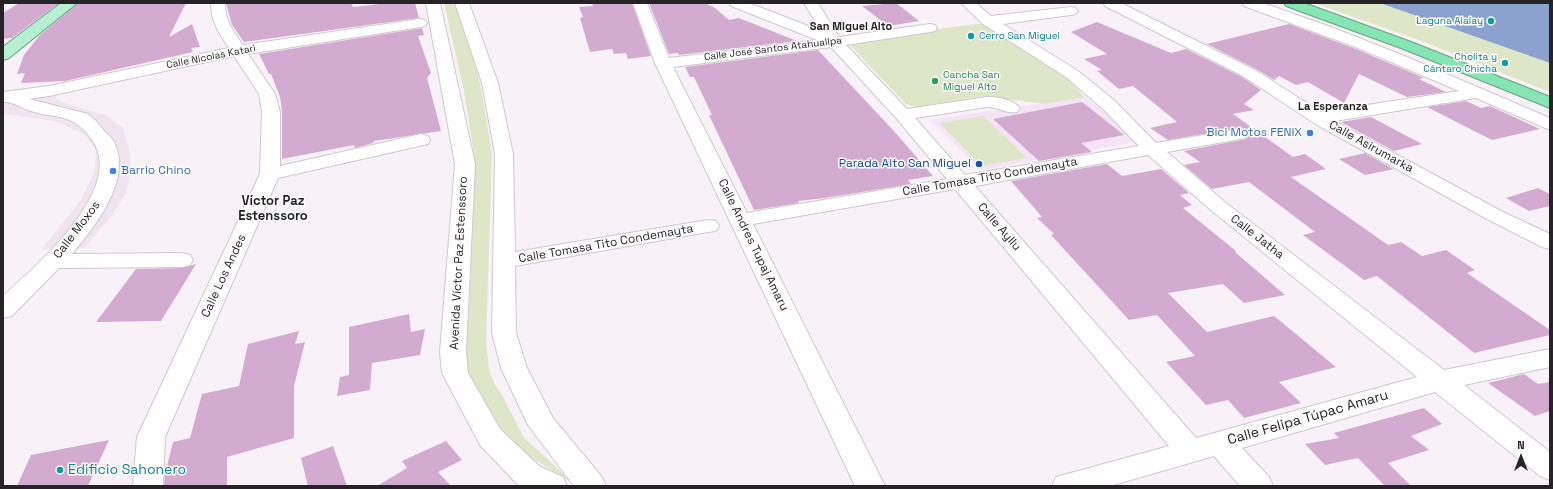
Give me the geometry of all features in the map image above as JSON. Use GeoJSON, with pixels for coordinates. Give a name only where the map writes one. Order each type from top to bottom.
{"type":"FeatureCollection","features":[{"type":"Feature","properties":{"kind":"highway"},"geometry":{"type":"LineString","coordinates":[[1291,3],[1346,22],[1497,81],[1550,104]]}},
{"type":"Feature","properties":{"kind":"main road"},"geometry":{"type":"LineString","coordinates":[[31,16],[49,3]]}},
{"type":"Feature","properties":{"kind":"main road"},"geometry":{"type":"LineString","coordinates":[[3,54],[70,3]]}},
{"type":"Feature","properties":{"kind":"street","name":"Calle Los Andes"},"geometry":{"type":"LineString","coordinates":[[148,486],[151,437],[270,174],[271,126],[267,94],[221,24],[218,13],[218,3]]}},
{"type":"Feature","properties":{"kind":"street","name":"Avenida Víctor Paz Estenssoro"},"geometry":{"type":"LineString","coordinates":[[433,3],[465,164],[458,294],[453,352],[456,373],[470,403],[490,437],[528,475],[552,486]]}},
{"type":"Feature","properties":{"kind":"street"},"geometry":{"type":"LineString","coordinates":[[462,3],[490,84],[504,154],[504,333],[514,368],[542,425],[591,486]]}},
{"type":"Feature","properties":{"kind":"street","name":"Calle Andres Tupaj Amaru"},"geometry":{"type":"LineString","coordinates":[[640,3],[663,63],[870,486]]}},
{"type":"Feature","properties":{"kind":"street"},"geometry":{"type":"LineString","coordinates":[[736,3],[835,42]]}},
{"type":"Feature","properties":{"kind":"street","name":"Calle Ayllu"},"geometry":{"type":"LineString","coordinates":[[810,3],[835,42],[903,115],[1190,451]]}},
{"type":"Feature","properties":{"kind":"street","name":"Calle Jatha"},"geometry":{"type":"LineString","coordinates":[[968,3],[988,21],[1027,44],[1072,74],[1109,105],[1153,150],[1220,207],[1438,381],[1550,468]]}},
{"type":"Feature","properties":{"kind":"street","name":"Calle Asirumarka"},"geometry":{"type":"LineString","coordinates":[[1110,3],[1249,73],[1318,118],[1494,216],[1550,242]]}},
{"type":"Feature","properties":{"kind":"street"},"geometry":{"type":"LineString","coordinates":[[1249,3],[1339,34],[1550,125]]}},
{"type":"Feature","properties":{"kind":"street"},"geometry":{"type":"LineString","coordinates":[[988,21],[1071,11]]}},
{"type":"Feature","properties":{"kind":"street","name":"Calle Nicolas Katari"},"geometry":{"type":"LineString","coordinates":[[8,97],[49,91],[237,50],[420,22]]}},
{"type":"Feature","properties":{"kind":"street","name":"Calle José Santos Atahuallpa"},"geometry":{"type":"LineString","coordinates":[[663,63],[835,42],[930,28]]}},
{"type":"Feature","properties":{"kind":"street"},"geometry":{"type":"LineString","coordinates":[[1318,118],[1471,90],[1497,81]]}},
{"type":"Feature","properties":{"kind":"street","name":"Calle Moxos"},"geometry":{"type":"LineString","coordinates":[[3,310],[53,261],[91,216],[108,181],[110,156],[107,144],[100,133],[86,121],[68,114],[30,105],[8,97]]}},
{"type":"Feature","properties":{"kind":"street"},"geometry":{"type":"LineString","coordinates":[[903,115],[986,102],[996,102],[1011,108]]}},
{"type":"Feature","properties":{"kind":"street","name":"Calle Tomasa Tito Condemayta"},"geometry":{"type":"LineString","coordinates":[[741,220],[1240,134]]}},
{"type":"Feature","properties":{"kind":"street"},"geometry":{"type":"LineString","coordinates":[[270,174],[422,140]]}},
{"type":"Feature","properties":{"kind":"street","name":"Calle Tomasa Tito Condemayta"},"geometry":{"type":"LineString","coordinates":[[504,261],[708,226]]}},
{"type":"Feature","properties":{"kind":"street"},"geometry":{"type":"LineString","coordinates":[[53,261],[182,260]]}},
{"type":"Feature","properties":{"kind":"street","name":"Calle Felipa Túpac Amaru"},"geometry":{"type":"LineString","coordinates":[[1068,486],[1438,381],[1550,358]]}},
{"type":"Feature","properties":{"kind":"street"},"geometry":{"type":"LineString","coordinates":[[1220,443],[1258,486]]}},
{"type":"Feature","properties":{"kind":"shaded area","name":"Barrio Chino"},"geometry":{"type":"Polygon","coordinates":[[[56,94],[56,100],[105,115],[123,128],[129,149],[131,171],[126,193],[110,218],[84,248],[42,249],[81,200],[95,170],[96,150],[84,134],[54,121],[3,114],[3,104],[56,94]]]}},
{"type":"Feature","properties":{"kind":"shaded area"},"geometry":{"type":"Polygon","coordinates":[[[1085,97],[1140,141],[981,170],[930,120],[1085,97]]]}},
{"type":"Feature","properties":{"kind":"green space"},"geometry":{"type":"Polygon","coordinates":[[[444,3],[458,3],[481,87],[492,154],[486,343],[489,369],[494,383],[524,438],[576,485],[516,448],[476,393],[463,364],[469,312],[475,161],[464,91],[444,3]]]}},
{"type":"Feature","properties":{"kind":"green space"},"geometry":{"type":"Polygon","coordinates":[[[1314,3],[1380,3],[1550,63],[1550,92],[1416,39],[1314,3]]]}},
{"type":"Feature","properties":{"kind":"green space"},"geometry":{"type":"Polygon","coordinates":[[[976,24],[987,24],[1063,75],[1085,97],[1044,104],[985,96],[915,107],[906,104],[846,41],[976,24]]]}},
{"type":"Feature","properties":{"kind":"green space"},"geometry":{"type":"Polygon","coordinates":[[[983,116],[1027,158],[981,166],[940,123],[983,116]]]}},
{"type":"Feature","properties":{"kind":"water","name":"Laguna Alalay"},"geometry":{"type":"Polygon","coordinates":[[[1380,3],[1550,3],[1550,63],[1380,3]]]}},
{"type":"Feature","properties":{"kind":"building"},"geometry":{"type":"Polygon","coordinates":[[[19,3],[59,3],[12,38],[3,39],[3,13],[19,3]]]}},
{"type":"Feature","properties":{"kind":"building"},"geometry":{"type":"Polygon","coordinates":[[[78,3],[186,3],[169,37],[192,24],[200,47],[191,48],[193,52],[65,81],[21,83],[25,73],[17,74],[24,55],[39,36],[78,3]]]}},
{"type":"Feature","properties":{"kind":"building"},"geometry":{"type":"Polygon","coordinates":[[[226,3],[351,3],[353,7],[388,3],[415,3],[419,18],[244,42],[232,25],[226,3]]]}},
{"type":"Feature","properties":{"kind":"building"},"geometry":{"type":"Polygon","coordinates":[[[592,3],[632,3],[651,56],[628,59],[626,53],[614,54],[612,49],[590,52],[580,18],[583,17],[579,7],[593,6],[592,3]]]}},
{"type":"Feature","properties":{"kind":"building"},"geometry":{"type":"Polygon","coordinates":[[[649,3],[705,3],[715,8],[729,20],[739,18],[797,41],[679,55],[678,53],[669,54],[649,3]]]}},
{"type":"Feature","properties":{"kind":"building"},"geometry":{"type":"Polygon","coordinates":[[[896,3],[919,21],[888,26],[862,6],[896,3]]]}},
{"type":"Feature","properties":{"kind":"building"},"geometry":{"type":"Polygon","coordinates":[[[1097,22],[1171,53],[1186,49],[1242,77],[1261,90],[1244,104],[1254,110],[1233,114],[1293,157],[1305,154],[1326,169],[1291,177],[1388,245],[1401,242],[1422,256],[1446,250],[1475,270],[1467,273],[1550,330],[1550,335],[1474,353],[1377,276],[1364,280],[1303,235],[1315,232],[1249,182],[1212,189],[1184,165],[1200,162],[1184,151],[1246,139],[1250,133],[1246,129],[1240,128],[1168,140],[1150,128],[1177,122],[1133,86],[1119,89],[1097,71],[1102,70],[1084,59],[1107,54],[1071,32],[1097,22]]]}},
{"type":"Feature","properties":{"kind":"building"},"geometry":{"type":"Polygon","coordinates":[[[1289,24],[1356,49],[1424,78],[1419,79],[1446,92],[1407,97],[1359,74],[1344,103],[1308,82],[1296,85],[1279,76],[1274,80],[1207,44],[1289,24]]]}},
{"type":"Feature","properties":{"kind":"building"},"geometry":{"type":"Polygon","coordinates":[[[422,28],[424,35],[418,36],[431,73],[427,78],[441,131],[374,141],[373,143],[355,148],[354,145],[282,159],[282,111],[280,97],[271,74],[269,74],[259,54],[422,28]]]}},
{"type":"Feature","properties":{"kind":"building"},"geometry":{"type":"Polygon","coordinates":[[[818,50],[893,130],[933,176],[908,180],[911,184],[798,201],[799,203],[754,210],[709,115],[712,115],[694,77],[690,77],[685,67],[818,50]]]}},
{"type":"Feature","properties":{"kind":"building"},"geometry":{"type":"Polygon","coordinates":[[[1466,101],[1481,108],[1490,106],[1540,129],[1492,140],[1427,107],[1466,101]]]}},
{"type":"Feature","properties":{"kind":"building"},"geometry":{"type":"Polygon","coordinates":[[[1082,102],[1124,135],[1081,143],[1092,152],[1039,161],[993,119],[1082,102]]]}},
{"type":"Feature","properties":{"kind":"building"},"geometry":{"type":"Polygon","coordinates":[[[1371,117],[1422,144],[1394,151],[1341,122],[1371,117]]]}},
{"type":"Feature","properties":{"kind":"building"},"geometry":{"type":"Polygon","coordinates":[[[1365,153],[1394,169],[1365,175],[1339,159],[1365,153]]]}},
{"type":"Feature","properties":{"kind":"building"},"geometry":{"type":"Polygon","coordinates":[[[1107,164],[1122,176],[1161,169],[1189,193],[1180,195],[1192,205],[1183,208],[1236,251],[1235,252],[1285,295],[1244,303],[1223,284],[1168,293],[1207,332],[1274,316],[1336,367],[1279,382],[1301,403],[1244,418],[1228,400],[1206,405],[1166,362],[1195,356],[1157,315],[1129,320],[1051,235],[1054,234],[1037,218],[1042,217],[1011,181],[1107,164]]]}},
{"type":"Feature","properties":{"kind":"building"},"geometry":{"type":"Polygon","coordinates":[[[1538,188],[1550,194],[1550,206],[1529,211],[1506,198],[1538,188]]]}},
{"type":"Feature","properties":{"kind":"building"},"geometry":{"type":"Polygon","coordinates":[[[196,264],[161,321],[96,322],[136,269],[182,268],[196,264]]]}},
{"type":"Feature","properties":{"kind":"building"},"geometry":{"type":"Polygon","coordinates":[[[409,314],[411,332],[425,329],[420,355],[372,363],[370,390],[337,396],[340,377],[349,375],[349,327],[409,314]]]}},
{"type":"Feature","properties":{"kind":"building"},"geometry":{"type":"Polygon","coordinates":[[[299,331],[295,344],[305,342],[294,386],[294,438],[227,457],[227,486],[164,486],[165,474],[173,442],[190,438],[202,394],[239,386],[248,344],[299,331]]]}},
{"type":"Feature","properties":{"kind":"building"},"geometry":{"type":"Polygon","coordinates":[[[1524,374],[1538,384],[1550,382],[1550,411],[1535,416],[1488,383],[1524,374]]]}},
{"type":"Feature","properties":{"kind":"building"},"geometry":{"type":"Polygon","coordinates":[[[1424,408],[1442,424],[1411,436],[1429,450],[1388,463],[1411,486],[1385,486],[1358,458],[1325,465],[1305,444],[1339,438],[1334,433],[1424,408]]]}},
{"type":"Feature","properties":{"kind":"building","name":"Edificio Sahonero"},"geometry":{"type":"Polygon","coordinates":[[[109,440],[88,486],[17,486],[31,455],[109,440]]]}},
{"type":"Feature","properties":{"kind":"building"},"geometry":{"type":"Polygon","coordinates":[[[446,441],[462,460],[438,472],[451,486],[377,486],[407,468],[402,461],[446,441]]]}},
{"type":"Feature","properties":{"kind":"building"},"geometry":{"type":"Polygon","coordinates":[[[333,446],[347,486],[308,486],[301,458],[333,446]]]}},
{"type":"Feature","properties":{"kind":"place","name":"Laguna Alalay"},"geometry":{"type":"Point","coordinates":[1491,21]}},
{"type":"Feature","properties":{"kind":"place","name":"Cerro San Miguel"},"geometry":{"type":"Point","coordinates":[971,36]}},
{"type":"Feature","properties":{"kind":"place","name":"Cholita y Cántaro Chicha"},"geometry":{"type":"Point","coordinates":[1505,63]}},
{"type":"Feature","properties":{"kind":"place","name":"Cancha San Miguel Alto"},"geometry":{"type":"Point","coordinates":[935,81]}},
{"type":"Feature","properties":{"kind":"place","name":"Bici Motos FENIX"},"geometry":{"type":"Point","coordinates":[1310,133]}},
{"type":"Feature","properties":{"kind":"place","name":"Parada Alto San Miguel"},"geometry":{"type":"Point","coordinates":[979,164]}},
{"type":"Feature","properties":{"kind":"place","name":"Barrio Chino"},"geometry":{"type":"Point","coordinates":[113,171]}},
{"type":"Feature","properties":{"kind":"place","name":"Edificio Sahonero"},"geometry":{"type":"Point","coordinates":[60,470]}},
{"type":"Feature","properties":{"kind":"district","name":"San Miguel Alto"},"geometry":{"type":"Point","coordinates":[851,27]}},
{"type":"Feature","properties":{"kind":"district","name":"La Esperanza"},"geometry":{"type":"Point","coordinates":[1333,107]}},
{"type":"Feature","properties":{"kind":"district","name":"Víctor Paz Estenssoro"},"geometry":{"type":"Point","coordinates":[273,208]}}]}
